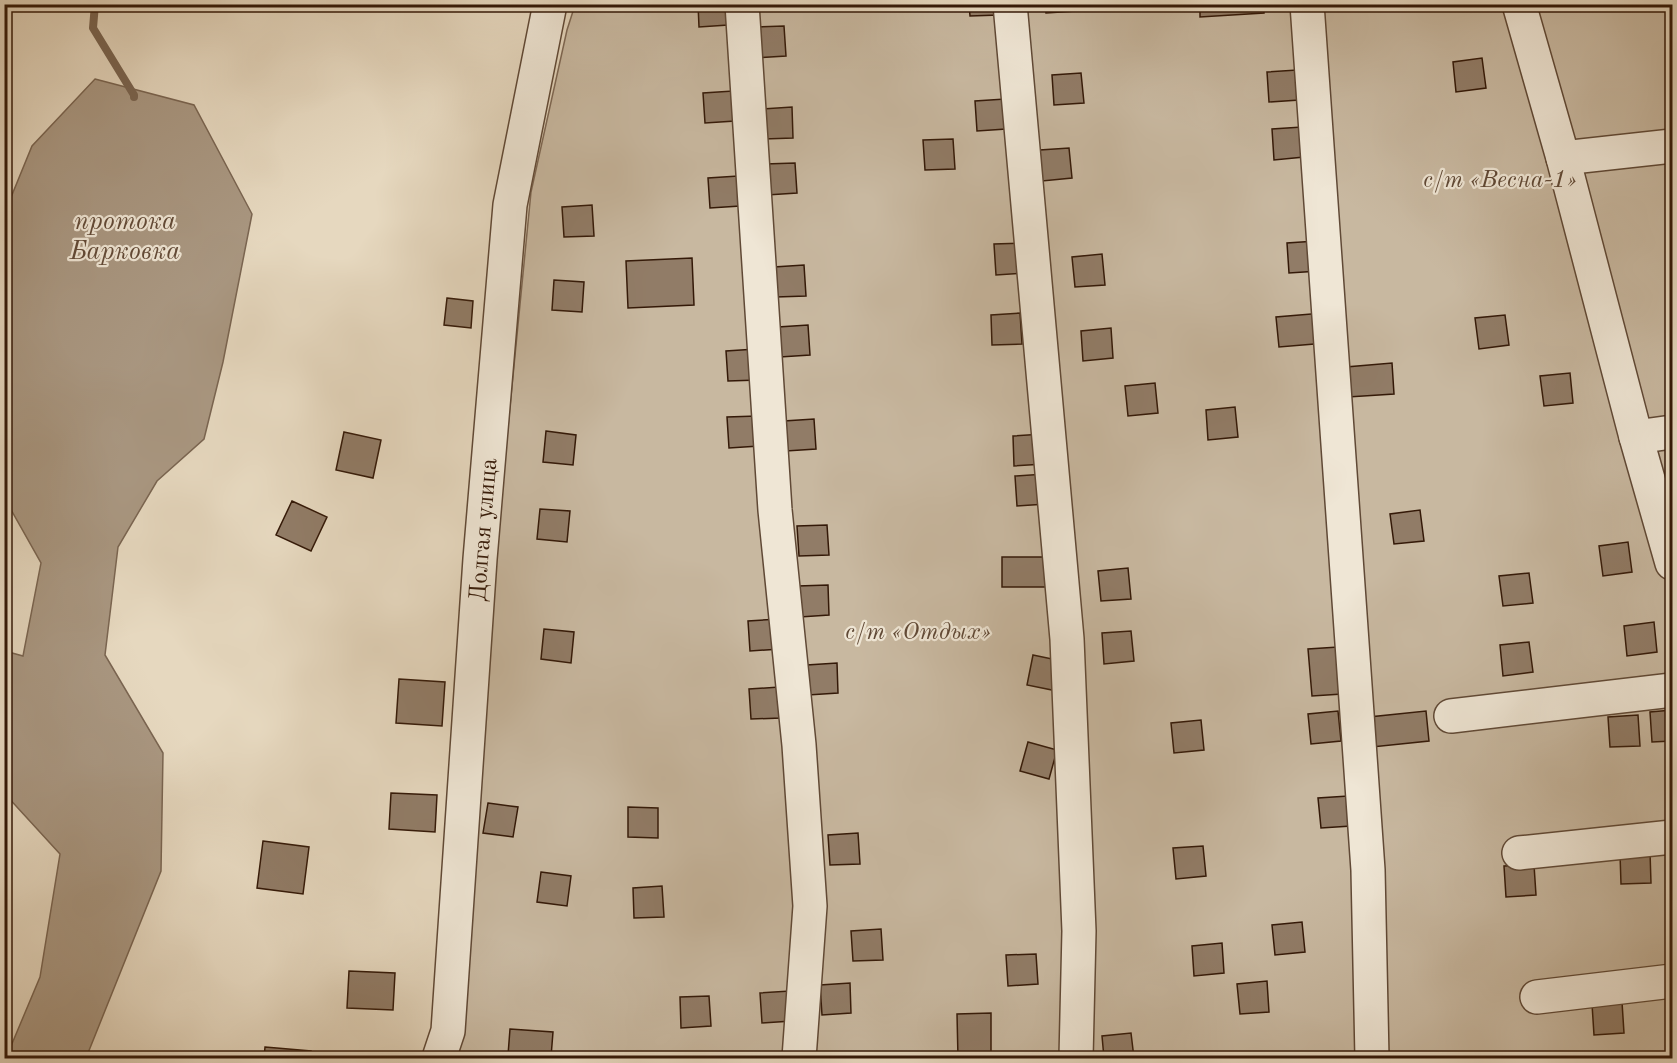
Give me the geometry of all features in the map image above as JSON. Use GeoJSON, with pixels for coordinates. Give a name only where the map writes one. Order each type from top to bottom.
{"type":"FeatureCollection","features":[{"type":"Feature","properties":{"kind":"street","name":"Долгая улица"},"geometry":{"type":"LineString","coordinates":[[439,1059],[448,1031],[480,559],[510,205],[550,4]]}},
{"type":"Feature","properties":{"kind":"street"},"geometry":{"type":"LineString","coordinates":[[742,4],[775,510],[799,745],[810,906],[799,1059]]}},
{"type":"Feature","properties":{"kind":"street"},"geometry":{"type":"LineString","coordinates":[[1010,4],[1067,639],[1079,931],[1076,1059]]}},
{"type":"Feature","properties":{"kind":"street"},"geometry":{"type":"LineString","coordinates":[[1307,4],[1368,870],[1372,1059]]}},
{"type":"Feature","properties":{"kind":"street"},"geometry":{"type":"LineString","coordinates":[[1519,4],[1672,563]]}},
{"type":"Feature","properties":{"kind":"street"},"geometry":{"type":"LineString","coordinates":[[1563,158],[1672,146]]}},
{"type":"Feature","properties":{"kind":"street"},"geometry":{"type":"LineString","coordinates":[[1636,437],[1672,432]]}},
{"type":"Feature","properties":{"kind":"street"},"geometry":{"type":"LineString","coordinates":[[1451,716],[1672,690]]}},
{"type":"Feature","properties":{"kind":"street"},"geometry":{"type":"LineString","coordinates":[[1519,853],[1672,837]]}},
{"type":"Feature","properties":{"kind":"street"},"geometry":{"type":"LineString","coordinates":[[1536,997],[1672,981]]}},
{"type":"Feature","properties":{"kind":"green space","name":"с/т «Отдых»"},"geometry":{"type":"Polygon","coordinates":[[[575,5],[1302,5],[1363,1058],[453,1058],[494,570],[531,192],[567,30],[575,5]]]}},
{"type":"Feature","properties":{"kind":"green space","name":"с/т «Весна-1»"},"geometry":{"type":"Polygon","coordinates":[[[1315,5],[1672,5],[1672,1058],[1379,1058],[1315,5]]]}},
{"type":"Feature","properties":{"kind":"water","name":"протока Барковка"},"geometry":{"type":"Polygon","coordinates":[[[95,79],[194,105],[252,214],[223,362],[204,439],[157,481],[118,547],[105,655],[163,753],[161,871],[86,1058],[6,1058],[40,977],[60,854],[5,794],[5,651],[23,656],[41,563],[5,499],[5,212],[32,146],[95,79]]]}},
{"type":"Feature","properties":{"kind":"building"},"geometry":{"type":"Polygon","coordinates":[[[698,4],[727,4],[728,25],[699,27],[698,4]]]}},
{"type":"Feature","properties":{"kind":"building"},"geometry":{"type":"Polygon","coordinates":[[[969,4],[999,4],[999,15],[970,16],[969,4]]]}},
{"type":"Feature","properties":{"kind":"building"},"geometry":{"type":"Polygon","coordinates":[[[1045,4],[1075,4],[1076,11],[1046,13],[1045,4]]]}},
{"type":"Feature","properties":{"kind":"building"},"geometry":{"type":"Polygon","coordinates":[[[1200,4],[1263,4],[1264,13],[1200,17],[1200,4]]]}},
{"type":"Feature","properties":{"kind":"building"},"geometry":{"type":"Polygon","coordinates":[[[784,26],[786,56],[756,58],[754,27],[784,26]]]}},
{"type":"Feature","properties":{"kind":"building"},"geometry":{"type":"Polygon","coordinates":[[[1482,58],[1486,88],[1456,92],[1453,62],[1482,58]]]}},
{"type":"Feature","properties":{"kind":"building"},"geometry":{"type":"Polygon","coordinates":[[[1297,70],[1299,100],[1269,102],[1267,72],[1297,70]]]}},
{"type":"Feature","properties":{"kind":"building"},"geometry":{"type":"Polygon","coordinates":[[[1081,73],[1084,103],[1054,105],[1052,75],[1081,73]]]}},
{"type":"Feature","properties":{"kind":"building"},"geometry":{"type":"Polygon","coordinates":[[[733,91],[735,121],[705,123],[703,93],[733,91]]]}},
{"type":"Feature","properties":{"kind":"building"},"geometry":{"type":"Polygon","coordinates":[[[1005,99],[1006,129],[977,131],[975,101],[1005,99]]]}},
{"type":"Feature","properties":{"kind":"building"},"geometry":{"type":"Polygon","coordinates":[[[792,107],[793,138],[764,139],[762,109],[792,107]]]}},
{"type":"Feature","properties":{"kind":"building"},"geometry":{"type":"Polygon","coordinates":[[[1302,127],[1304,157],[1274,160],[1272,129],[1302,127]]]}},
{"type":"Feature","properties":{"kind":"building"},"geometry":{"type":"Polygon","coordinates":[[[953,139],[955,169],[925,170],[923,140],[953,139]]]}},
{"type":"Feature","properties":{"kind":"building"},"geometry":{"type":"Polygon","coordinates":[[[1069,148],[1072,178],[1042,181],[1040,150],[1069,148]]]}},
{"type":"Feature","properties":{"kind":"building"},"geometry":{"type":"Polygon","coordinates":[[[795,163],[797,193],[767,195],[765,164],[795,163]]]}},
{"type":"Feature","properties":{"kind":"building"},"geometry":{"type":"Polygon","coordinates":[[[738,176],[740,206],[710,208],[708,178],[738,176]]]}},
{"type":"Feature","properties":{"kind":"building"},"geometry":{"type":"Polygon","coordinates":[[[592,205],[594,236],[564,237],[562,207],[592,205]]]}},
{"type":"Feature","properties":{"kind":"building"},"geometry":{"type":"Polygon","coordinates":[[[1316,241],[1319,271],[1289,273],[1287,243],[1316,241]]]}},
{"type":"Feature","properties":{"kind":"building"},"geometry":{"type":"Polygon","coordinates":[[[1024,243],[1026,273],[996,275],[994,244],[1024,243]]]}},
{"type":"Feature","properties":{"kind":"building"},"geometry":{"type":"Polygon","coordinates":[[[1102,254],[1105,285],[1075,287],[1072,257],[1102,254]]]}},
{"type":"Feature","properties":{"kind":"building"},"geometry":{"type":"Polygon","coordinates":[[[692,258],[694,305],[628,308],[626,261],[692,258]]]}},
{"type":"Feature","properties":{"kind":"building"},"geometry":{"type":"Polygon","coordinates":[[[804,265],[806,296],[776,297],[774,267],[804,265]]]}},
{"type":"Feature","properties":{"kind":"building"},"geometry":{"type":"Polygon","coordinates":[[[554,280],[584,282],[582,312],[552,310],[554,280]]]}},
{"type":"Feature","properties":{"kind":"building"},"geometry":{"type":"Polygon","coordinates":[[[447,298],[473,301],[471,328],[444,325],[447,298]]]}},
{"type":"Feature","properties":{"kind":"building"},"geometry":{"type":"Polygon","coordinates":[[[1666,302],[1672,302],[1672,332],[1666,332],[1666,302]]]}},
{"type":"Feature","properties":{"kind":"building"},"geometry":{"type":"Polygon","coordinates":[[[1020,313],[1022,344],[992,345],[991,315],[1020,313]]]}},
{"type":"Feature","properties":{"kind":"building"},"geometry":{"type":"Polygon","coordinates":[[[1323,313],[1326,343],[1279,347],[1276,317],[1323,313]]]}},
{"type":"Feature","properties":{"kind":"building"},"geometry":{"type":"Polygon","coordinates":[[[1505,315],[1509,345],[1479,349],[1475,318],[1505,315]]]}},
{"type":"Feature","properties":{"kind":"building"},"geometry":{"type":"Polygon","coordinates":[[[808,325],[810,355],[780,357],[778,327],[808,325]]]}},
{"type":"Feature","properties":{"kind":"building"},"geometry":{"type":"Polygon","coordinates":[[[1111,328],[1113,358],[1083,361],[1081,331],[1111,328]]]}},
{"type":"Feature","properties":{"kind":"building"},"geometry":{"type":"Polygon","coordinates":[[[756,349],[758,380],[728,381],[726,351],[756,349]]]}},
{"type":"Feature","properties":{"kind":"building"},"geometry":{"type":"Polygon","coordinates":[[[1392,363],[1394,394],[1348,397],[1346,367],[1392,363]]]}},
{"type":"Feature","properties":{"kind":"building"},"geometry":{"type":"Polygon","coordinates":[[[1570,373],[1573,403],[1544,406],[1540,376],[1570,373]]]}},
{"type":"Feature","properties":{"kind":"building"},"geometry":{"type":"Polygon","coordinates":[[[1155,383],[1158,413],[1128,416],[1125,386],[1155,383]]]}},
{"type":"Feature","properties":{"kind":"building"},"geometry":{"type":"Polygon","coordinates":[[[1235,407],[1238,437],[1208,440],[1206,410],[1235,407]]]}},
{"type":"Feature","properties":{"kind":"building"},"geometry":{"type":"Polygon","coordinates":[[[757,416],[759,446],[729,448],[727,417],[757,416]]]}},
{"type":"Feature","properties":{"kind":"building"},"geometry":{"type":"Polygon","coordinates":[[[814,419],[816,449],[786,451],[784,421],[814,419]]]}},
{"type":"Feature","properties":{"kind":"building"},"geometry":{"type":"Polygon","coordinates":[[[546,431],[576,435],[573,465],[543,462],[546,431]]]}},
{"type":"Feature","properties":{"kind":"building"},"geometry":{"type":"Polygon","coordinates":[[[344,432],[381,440],[373,478],[336,470],[344,432]]]}},
{"type":"Feature","properties":{"kind":"building"},"geometry":{"type":"Polygon","coordinates":[[[1043,434],[1044,464],[1014,466],[1013,436],[1043,434]]]}},
{"type":"Feature","properties":{"kind":"building"},"geometry":{"type":"Polygon","coordinates":[[[1045,474],[1046,504],[1017,506],[1015,476],[1045,474]]]}},
{"type":"Feature","properties":{"kind":"building"},"geometry":{"type":"Polygon","coordinates":[[[292,501],[327,517],[311,551],[276,535],[292,501]]]}},
{"type":"Feature","properties":{"kind":"building"},"geometry":{"type":"Polygon","coordinates":[[[540,509],[570,511],[567,542],[537,539],[540,509]]]}},
{"type":"Feature","properties":{"kind":"building"},"geometry":{"type":"Polygon","coordinates":[[[1420,510],[1424,541],[1394,544],[1390,514],[1420,510]]]}},
{"type":"Feature","properties":{"kind":"building"},"geometry":{"type":"Polygon","coordinates":[[[827,525],[829,555],[799,556],[797,526],[827,525]]]}},
{"type":"Feature","properties":{"kind":"building"},"geometry":{"type":"Polygon","coordinates":[[[1628,542],[1632,572],[1603,576],[1599,546],[1628,542]]]}},
{"type":"Feature","properties":{"kind":"building"},"geometry":{"type":"Polygon","coordinates":[[[1002,557],[1047,557],[1047,587],[1002,587],[1002,557]]]}},
{"type":"Feature","properties":{"kind":"building"},"geometry":{"type":"Polygon","coordinates":[[[1128,568],[1131,599],[1101,601],[1098,571],[1128,568]]]}},
{"type":"Feature","properties":{"kind":"building"},"geometry":{"type":"Polygon","coordinates":[[[1529,573],[1533,603],[1503,606],[1499,576],[1529,573]]]}},
{"type":"Feature","properties":{"kind":"building"},"geometry":{"type":"Polygon","coordinates":[[[828,585],[829,615],[800,617],[798,586],[828,585]]]}},
{"type":"Feature","properties":{"kind":"building"},"geometry":{"type":"Polygon","coordinates":[[[778,619],[780,649],[750,651],[748,621],[778,619]]]}},
{"type":"Feature","properties":{"kind":"building"},"geometry":{"type":"Polygon","coordinates":[[[1654,622],[1657,652],[1627,656],[1624,626],[1654,622]]]}},
{"type":"Feature","properties":{"kind":"building"},"geometry":{"type":"Polygon","coordinates":[[[544,629],[574,632],[571,663],[541,659],[544,629]]]}},
{"type":"Feature","properties":{"kind":"building"},"geometry":{"type":"Polygon","coordinates":[[[1131,631],[1134,661],[1104,664],[1102,633],[1131,631]]]}},
{"type":"Feature","properties":{"kind":"building"},"geometry":{"type":"Polygon","coordinates":[[[1529,642],[1533,672],[1503,676],[1500,645],[1529,642]]]}},
{"type":"Feature","properties":{"kind":"building"},"geometry":{"type":"Polygon","coordinates":[[[1338,647],[1342,694],[1312,696],[1308,649],[1338,647]]]}},
{"type":"Feature","properties":{"kind":"building"},"geometry":{"type":"Polygon","coordinates":[[[1033,655],[1062,661],[1057,691],[1027,685],[1033,655]]]}},
{"type":"Feature","properties":{"kind":"building"},"geometry":{"type":"Polygon","coordinates":[[[837,663],[838,693],[808,695],[807,665],[837,663]]]}},
{"type":"Feature","properties":{"kind":"building"},"geometry":{"type":"Polygon","coordinates":[[[399,679],[445,682],[442,726],[396,723],[399,679]]]}},
{"type":"Feature","properties":{"kind":"building"},"geometry":{"type":"Polygon","coordinates":[[[779,687],[781,718],[751,719],[749,689],[779,687]]]}},
{"type":"Feature","properties":{"kind":"building"},"geometry":{"type":"Polygon","coordinates":[[[1672,710],[1672,741],[1652,742],[1650,712],[1672,710]]]}},
{"type":"Feature","properties":{"kind":"building"},"geometry":{"type":"Polygon","coordinates":[[[1338,711],[1341,741],[1311,744],[1308,714],[1338,711]]]}},
{"type":"Feature","properties":{"kind":"building"},"geometry":{"type":"Polygon","coordinates":[[[1426,711],[1429,741],[1372,747],[1369,717],[1426,711]]]}},
{"type":"Feature","properties":{"kind":"building"},"geometry":{"type":"Polygon","coordinates":[[[1638,715],[1640,746],[1610,747],[1608,717],[1638,715]]]}},
{"type":"Feature","properties":{"kind":"building"},"geometry":{"type":"Polygon","coordinates":[[[1201,720],[1204,750],[1174,753],[1171,723],[1201,720]]]}},
{"type":"Feature","properties":{"kind":"building"},"geometry":{"type":"Polygon","coordinates":[[[1028,742],[1057,750],[1049,779],[1020,771],[1028,742]]]}},
{"type":"Feature","properties":{"kind":"building"},"geometry":{"type":"Polygon","coordinates":[[[391,793],[437,795],[435,832],[389,829],[391,793]]]}},
{"type":"Feature","properties":{"kind":"building"},"geometry":{"type":"Polygon","coordinates":[[[1348,796],[1351,826],[1321,828],[1318,798],[1348,796]]]}},
{"type":"Feature","properties":{"kind":"building"},"geometry":{"type":"Polygon","coordinates":[[[488,803],[518,807],[513,837],[483,833],[488,803]]]}},
{"type":"Feature","properties":{"kind":"building"},"geometry":{"type":"Polygon","coordinates":[[[628,807],[658,808],[658,838],[628,837],[628,807]]]}},
{"type":"Feature","properties":{"kind":"building"},"geometry":{"type":"Polygon","coordinates":[[[858,833],[860,864],[830,865],[828,835],[858,833]]]}},
{"type":"Feature","properties":{"kind":"building"},"geometry":{"type":"Polygon","coordinates":[[[263,841],[309,847],[303,894],[257,888],[263,841]]]}},
{"type":"Feature","properties":{"kind":"building"},"geometry":{"type":"Polygon","coordinates":[[[1203,846],[1206,876],[1176,879],[1173,848],[1203,846]]]}},
{"type":"Feature","properties":{"kind":"building"},"geometry":{"type":"Polygon","coordinates":[[[1650,852],[1651,883],[1621,884],[1620,854],[1650,852]]]}},
{"type":"Feature","properties":{"kind":"building"},"geometry":{"type":"Polygon","coordinates":[[[1534,865],[1536,895],[1506,897],[1504,866],[1534,865]]]}},
{"type":"Feature","properties":{"kind":"building"},"geometry":{"type":"Polygon","coordinates":[[[541,872],[571,876],[567,906],[537,902],[541,872]]]}},
{"type":"Feature","properties":{"kind":"building"},"geometry":{"type":"Polygon","coordinates":[[[662,886],[664,917],[634,918],[633,888],[662,886]]]}},
{"type":"Feature","properties":{"kind":"building"},"geometry":{"type":"Polygon","coordinates":[[[1302,922],[1305,952],[1275,955],[1272,925],[1302,922]]]}},
{"type":"Feature","properties":{"kind":"building"},"geometry":{"type":"Polygon","coordinates":[[[881,929],[883,960],[853,961],[851,931],[881,929]]]}},
{"type":"Feature","properties":{"kind":"building"},"geometry":{"type":"Polygon","coordinates":[[[1222,943],[1224,973],[1194,976],[1192,946],[1222,943]]]}},
{"type":"Feature","properties":{"kind":"building"},"geometry":{"type":"Polygon","coordinates":[[[1036,954],[1038,984],[1008,986],[1006,955],[1036,954]]]}},
{"type":"Feature","properties":{"kind":"building"},"geometry":{"type":"Polygon","coordinates":[[[349,971],[395,973],[393,1010],[347,1008],[349,971]]]}},
{"type":"Feature","properties":{"kind":"building"},"geometry":{"type":"Polygon","coordinates":[[[1267,981],[1269,1012],[1240,1014],[1237,984],[1267,981]]]}},
{"type":"Feature","properties":{"kind":"building"},"geometry":{"type":"Polygon","coordinates":[[[850,983],[851,1013],[822,1015],[820,985],[850,983]]]}},
{"type":"Feature","properties":{"kind":"building"},"geometry":{"type":"Polygon","coordinates":[[[790,991],[792,1021],[762,1023],[760,993],[790,991]]]}},
{"type":"Feature","properties":{"kind":"building"},"geometry":{"type":"Polygon","coordinates":[[[709,996],[711,1026],[681,1028],[680,997],[709,996]]]}},
{"type":"Feature","properties":{"kind":"building"},"geometry":{"type":"Polygon","coordinates":[[[1622,1002],[1624,1033],[1594,1035],[1592,1004],[1622,1002]]]}},
{"type":"Feature","properties":{"kind":"building"},"geometry":{"type":"Polygon","coordinates":[[[991,1013],[991,1058],[958,1058],[957,1014],[991,1013]]]}},
{"type":"Feature","properties":{"kind":"building"},"geometry":{"type":"Polygon","coordinates":[[[510,1029],[553,1032],[551,1057],[508,1055],[510,1029]]]}},
{"type":"Feature","properties":{"kind":"building"},"geometry":{"type":"Polygon","coordinates":[[[1131,1033],[1134,1058],[1104,1058],[1102,1036],[1131,1033]]]}},
{"type":"Feature","properties":{"kind":"building"},"geometry":{"type":"Polygon","coordinates":[[[265,1047],[311,1051],[310,1058],[264,1058],[265,1047]]]}},
{"type":"Feature","properties":{"kind":"waterway"},"geometry":{"type":"LineString","coordinates":[[95,4],[93,28],[134,97]]}}]}
